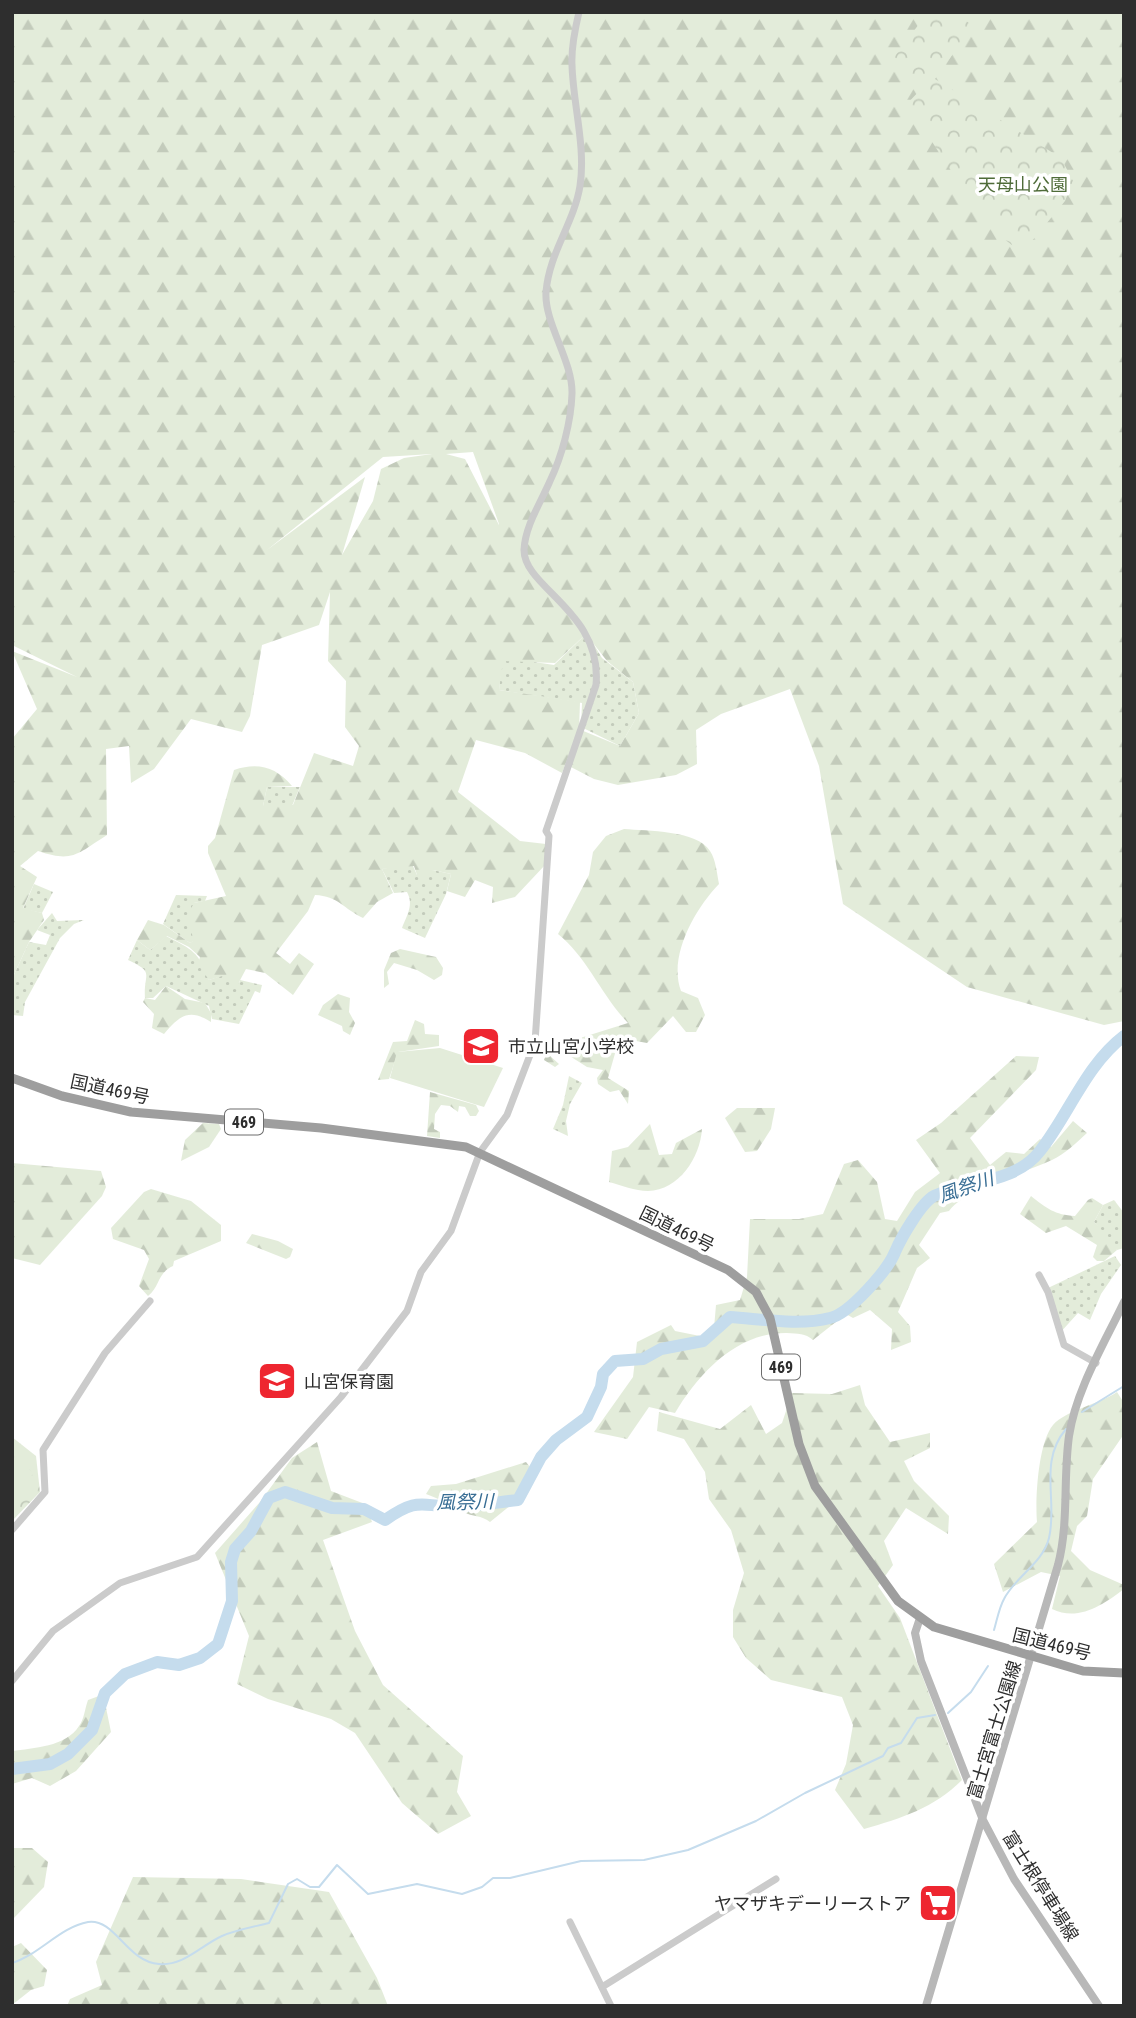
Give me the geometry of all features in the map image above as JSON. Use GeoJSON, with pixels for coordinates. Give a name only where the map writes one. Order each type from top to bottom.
{"type":"FeatureCollection","features":[{"type":"Feature","properties":{"kind":"highway","name":"国道469号"},"geometry":{"type":"LineString","coordinates":[[12,1078],[62,1096],[131,1112],[321,1128],[447,1143],[480,1152],[728,1270],[756,1292],[771,1318],[809,1475],[898,1601],[934,1627],[1083,1671],[1124,1673]]}},
{"type":"Feature","properties":{"kind":"main road","name":"富士宮富士公園線"},"geometry":{"type":"LineString","coordinates":[[926,2006],[1032,1657],[1063,1541],[1069,1437],[1074,1415],[1124,1302]]}},
{"type":"Feature","properties":{"kind":"main road","name":"富士根停車場線"},"geometry":{"type":"LineString","coordinates":[[920,1618],[915,1633],[921,1661],[983,1820],[1014,1879],[1099,2006]]}},
{"type":"Feature","properties":{"kind":"street"},"geometry":{"type":"LineString","coordinates":[[12,1681],[53,1632],[109,1591],[137,1576],[197,1557],[341,1397],[407,1311],[421,1272],[452,1231],[480,1152],[507,1115],[536,1042],[548,844],[546,831],[596,685],[598,670],[592,642],[528,564],[524,550],[530,527],[562,448],[572,392],[546,291],[554,252],[575,208],[581,185],[572,64],[579,12]]}},
{"type":"Feature","properties":{"kind":"street"},"geometry":{"type":"LineString","coordinates":[[1038,1275],[1048,1293],[1064,1345],[1096,1363]]}},
{"type":"Feature","properties":{"kind":"street"},"geometry":{"type":"LineString","coordinates":[[12,1530],[45,1492],[43,1451],[104,1353],[150,1301]]}},
{"type":"Feature","properties":{"kind":"street"},"geometry":{"type":"LineString","coordinates":[[603,1987],[776,1879]]}},
{"type":"Feature","properties":{"kind":"street"},"geometry":{"type":"LineString","coordinates":[[570,1922],[611,2006]]}},
{"type":"Feature","properties":{"kind":"green space"},"geometry":{"type":"Polygon","coordinates":[[[12,12],[1124,12],[1124,1021],[1104,1025],[967,987],[843,904],[819,766],[790,689],[721,714],[696,730],[697,764],[676,775],[618,785],[594,779],[567,765],[581,730],[620,746],[639,713],[633,682],[607,661],[586,634],[555,663],[503,661],[499,690],[580,702],[579,730],[562,773],[525,753],[476,740],[458,792],[520,841],[546,844],[546,864],[515,897],[492,903],[493,887],[475,880],[465,897],[447,891],[451,874],[433,870],[430,875],[417,875],[414,866],[382,869],[393,893],[377,902],[363,918],[335,900],[315,895],[308,911],[276,953],[290,964],[299,953],[314,964],[293,995],[265,973],[246,969],[238,984],[229,974],[209,980],[198,964],[200,957],[189,947],[167,936],[150,950],[137,940],[148,920],[164,925],[190,943],[193,941],[189,912],[194,903],[226,896],[208,853],[208,846],[215,838],[234,770],[251,766],[280,774],[292,786],[267,787],[263,806],[293,805],[314,753],[353,766],[359,746],[345,727],[346,681],[328,661],[330,592],[319,625],[262,645],[250,716],[242,732],[191,719],[154,769],[131,783],[129,746],[106,749],[107,835],[74,855],[50,855],[38,851],[20,866],[37,877],[23,908],[42,913],[44,920],[29,942],[12,979],[12,739],[37,709],[12,651],[77,677],[12,645],[12,12]],[[473,452],[446,454],[465,459],[499,525],[499,524],[473,452]],[[432,454],[383,457],[267,550],[365,477],[342,555],[373,501],[381,469],[404,458],[432,454]]]}},
{"type":"Feature","properties":{"kind":"green space","name":"天母山公園"},"geometry":{"type":"Polygon","coordinates":[[[928,12],[954,12],[973,26],[935,79],[1061,158],[1073,181],[1065,201],[1022,253],[999,235],[986,207],[965,192],[927,134],[920,117],[905,106],[922,88],[892,60],[928,12]]]}},
{"type":"Feature","properties":{"kind":"green space"},"geometry":{"type":"Polygon","coordinates":[[[587,633],[602,658],[633,682],[639,713],[620,746],[581,727],[582,703],[499,690],[502,657],[554,665],[587,633]]]}},
{"type":"Feature","properties":{"kind":"green space"},"geometry":{"type":"Polygon","coordinates":[[[267,787],[300,787],[292,806],[263,806],[267,787]]]}},
{"type":"Feature","properties":{"kind":"green space"},"geometry":{"type":"Polygon","coordinates":[[[624,829],[683,835],[704,844],[714,859],[719,884],[693,920],[681,948],[678,963],[681,991],[698,998],[705,1015],[696,1032],[686,1032],[673,1016],[647,1043],[636,1041],[616,1050],[608,1078],[629,1091],[628,1104],[619,1090],[610,1092],[598,1084],[597,1078],[603,1070],[587,1067],[554,1046],[549,1055],[559,1064],[555,1067],[544,1060],[551,1040],[577,1039],[628,1023],[586,965],[558,934],[589,875],[593,852],[606,836],[624,829]]]}},
{"type":"Feature","properties":{"kind":"green space"},"geometry":{"type":"Polygon","coordinates":[[[413,866],[417,875],[433,870],[451,874],[446,894],[425,938],[402,928],[409,910],[409,897],[407,892],[394,893],[382,869],[413,866]]]}},
{"type":"Feature","properties":{"kind":"green space"},"geometry":{"type":"Polygon","coordinates":[[[34,884],[53,892],[42,913],[23,909],[34,884]]]}},
{"type":"Feature","properties":{"kind":"green space"},"geometry":{"type":"Polygon","coordinates":[[[176,895],[207,896],[205,901],[194,903],[194,941],[190,943],[163,924],[176,895]]]}},
{"type":"Feature","properties":{"kind":"green space"},"geometry":{"type":"Polygon","coordinates":[[[52,913],[57,921],[84,920],[74,924],[60,938],[25,1002],[23,1016],[12,1015],[12,979],[29,942],[46,945],[50,935],[37,930],[52,913]]]}},
{"type":"Feature","properties":{"kind":"green space"},"geometry":{"type":"Polygon","coordinates":[[[166,936],[194,952],[209,980],[229,973],[239,983],[240,980],[262,985],[260,993],[255,991],[239,1024],[212,1019],[209,1006],[166,986],[153,998],[145,998],[145,971],[128,960],[137,940],[150,950],[166,936]]]}},
{"type":"Feature","properties":{"kind":"green space"},"geometry":{"type":"Polygon","coordinates":[[[400,949],[436,957],[443,968],[442,975],[434,980],[417,970],[394,963],[387,972],[389,984],[384,988],[384,970],[391,953],[400,949]]]}},
{"type":"Feature","properties":{"kind":"green space"},"geometry":{"type":"Polygon","coordinates":[[[166,986],[185,999],[205,1003],[211,1013],[211,1022],[190,1015],[180,1019],[164,1034],[152,1028],[154,1014],[143,1002],[145,998],[155,1000],[166,986]]]}},
{"type":"Feature","properties":{"kind":"green space"},"geometry":{"type":"Polygon","coordinates":[[[338,994],[350,998],[349,1012],[355,1023],[350,1035],[343,1031],[342,1026],[318,1015],[323,1005],[338,994]]]}},
{"type":"Feature","properties":{"kind":"green space"},"geometry":{"type":"Polygon","coordinates":[[[415,1020],[424,1024],[425,1034],[439,1035],[439,1046],[398,1052],[389,1079],[378,1080],[393,1042],[407,1041],[415,1020]]]}},
{"type":"Feature","properties":{"kind":"green space"},"geometry":{"type":"Polygon","coordinates":[[[440,1048],[503,1068],[484,1107],[390,1078],[397,1052],[440,1048]]]}},
{"type":"Feature","properties":{"kind":"green space"},"geometry":{"type":"Polygon","coordinates":[[[1016,1056],[1039,1057],[1036,1070],[970,1138],[990,1165],[1006,1152],[1024,1154],[1040,1139],[1051,1147],[1073,1121],[1087,1133],[1057,1157],[969,1194],[949,1211],[940,1213],[919,1245],[930,1258],[917,1268],[898,1312],[910,1326],[911,1342],[891,1350],[892,1329],[870,1310],[853,1318],[846,1314],[813,1340],[807,1336],[787,1333],[752,1339],[736,1347],[708,1370],[675,1413],[649,1407],[627,1439],[594,1432],[633,1377],[637,1342],[671,1325],[675,1331],[705,1337],[714,1328],[716,1305],[740,1300],[747,1277],[750,1219],[799,1219],[823,1214],[844,1164],[858,1160],[877,1182],[885,1219],[897,1221],[915,1192],[940,1173],[916,1140],[941,1123],[1016,1056]]]}},
{"type":"Feature","properties":{"kind":"green space"},"geometry":{"type":"Polygon","coordinates":[[[569,1076],[582,1083],[570,1104],[566,1121],[568,1136],[553,1129],[563,1105],[569,1076]]]}},
{"type":"Feature","properties":{"kind":"green space"},"geometry":{"type":"Polygon","coordinates":[[[430,1092],[476,1105],[479,1111],[476,1116],[470,1116],[465,1107],[459,1106],[458,1112],[450,1106],[441,1105],[435,1114],[434,1129],[440,1132],[440,1138],[427,1136],[430,1092]]]}},
{"type":"Feature","properties":{"kind":"green space"},"geometry":{"type":"Polygon","coordinates":[[[737,1108],[775,1108],[771,1129],[757,1151],[745,1152],[725,1118],[737,1108]]]}},
{"type":"Feature","properties":{"kind":"green space"},"geometry":{"type":"Polygon","coordinates":[[[203,1123],[219,1124],[221,1129],[209,1147],[181,1161],[185,1140],[203,1123]]]}},
{"type":"Feature","properties":{"kind":"green space"},"geometry":{"type":"Polygon","coordinates":[[[650,1124],[659,1155],[672,1154],[676,1143],[702,1129],[697,1151],[686,1170],[669,1185],[648,1191],[609,1182],[612,1151],[628,1147],[650,1124]]]}},
{"type":"Feature","properties":{"kind":"green space"},"geometry":{"type":"Polygon","coordinates":[[[12,1163],[101,1171],[106,1187],[102,1196],[40,1265],[12,1258],[12,1163]]]}},
{"type":"Feature","properties":{"kind":"green space"},"geometry":{"type":"Polygon","coordinates":[[[151,1189],[191,1201],[221,1225],[221,1241],[174,1261],[173,1266],[164,1272],[148,1296],[139,1286],[149,1259],[144,1250],[113,1239],[111,1228],[144,1192],[151,1189]]]}},
{"type":"Feature","properties":{"kind":"green space"},"geometry":{"type":"Polygon","coordinates":[[[1031,1196],[1051,1210],[1075,1216],[1092,1198],[1103,1205],[1094,1222],[1114,1243],[1117,1250],[1104,1261],[1097,1261],[1093,1257],[1097,1245],[1066,1226],[1046,1233],[1020,1214],[1031,1196]]]}},
{"type":"Feature","properties":{"kind":"green space"},"geometry":{"type":"Polygon","coordinates":[[[1114,1200],[1124,1213],[1124,1248],[1117,1250],[1094,1222],[1103,1205],[1114,1200]]]}},
{"type":"Feature","properties":{"kind":"green space"},"geometry":{"type":"Polygon","coordinates":[[[252,1234],[278,1241],[293,1249],[290,1257],[286,1259],[246,1243],[252,1234]]]}},
{"type":"Feature","properties":{"kind":"green space"},"geometry":{"type":"Polygon","coordinates":[[[1115,1256],[1121,1265],[1101,1294],[1090,1320],[1078,1313],[1059,1334],[1048,1288],[1115,1256]]]}},
{"type":"Feature","properties":{"kind":"green space"},"geometry":{"type":"Polygon","coordinates":[[[860,1385],[865,1405],[890,1442],[930,1433],[930,1448],[904,1461],[914,1481],[949,1516],[948,1534],[906,1508],[884,1541],[893,1565],[878,1586],[900,1618],[962,1780],[929,1805],[864,1829],[835,1790],[846,1764],[853,1725],[842,1697],[771,1680],[746,1658],[733,1637],[733,1610],[744,1573],[731,1530],[709,1499],[705,1472],[684,1439],[657,1431],[659,1412],[720,1429],[751,1405],[766,1434],[782,1423],[792,1393],[832,1394],[860,1385]]]}},
{"type":"Feature","properties":{"kind":"green space"},"geometry":{"type":"Polygon","coordinates":[[[1117,1392],[1124,1403],[1124,1434],[1093,1479],[1087,1516],[1077,1526],[1071,1551],[1090,1570],[1124,1585],[1124,1589],[1099,1606],[1071,1614],[1052,1609],[1060,1576],[1041,1572],[1003,1592],[994,1564],[1037,1522],[1039,1472],[1048,1433],[1053,1425],[1066,1415],[1117,1392]]]}},
{"type":"Feature","properties":{"kind":"green space"},"geometry":{"type":"Polygon","coordinates":[[[12,1437],[36,1456],[40,1492],[12,1521],[12,1437]]]}},
{"type":"Feature","properties":{"kind":"green space"},"geometry":{"type":"Polygon","coordinates":[[[317,1442],[331,1491],[365,1504],[372,1522],[323,1540],[355,1631],[383,1685],[463,1756],[457,1792],[471,1816],[438,1834],[402,1803],[355,1733],[331,1719],[268,1699],[237,1684],[249,1636],[215,1553],[260,1502],[292,1458],[317,1442]]]}},
{"type":"Feature","properties":{"kind":"green space"},"geometry":{"type":"Polygon","coordinates":[[[12,1455],[34,1473],[12,1499],[12,1455]]]}},
{"type":"Feature","properties":{"kind":"green space"},"geometry":{"type":"Polygon","coordinates":[[[526,1462],[530,1467],[525,1475],[528,1491],[490,1522],[426,1494],[431,1486],[456,1484],[526,1462]]]}},
{"type":"Feature","properties":{"kind":"green space"},"geometry":{"type":"Polygon","coordinates":[[[99,1696],[104,1698],[111,1732],[76,1771],[50,1786],[32,1778],[12,1784],[12,1751],[48,1745],[66,1738],[81,1723],[88,1700],[99,1696]]]}},
{"type":"Feature","properties":{"kind":"green space"},"geometry":{"type":"Polygon","coordinates":[[[12,1848],[32,1848],[48,1862],[44,1887],[12,1920],[12,1848]]]}},
{"type":"Feature","properties":{"kind":"green space"},"geometry":{"type":"Polygon","coordinates":[[[133,1877],[241,1879],[329,1892],[377,1978],[388,2006],[67,2006],[70,1999],[102,1985],[96,1962],[133,1877]]]}},
{"type":"Feature","properties":{"kind":"green space"},"geometry":{"type":"Polygon","coordinates":[[[21,1943],[47,1970],[44,1986],[31,1990],[12,2005],[12,1947],[21,1943]]]}},
{"type":"Feature","properties":{"kind":"waterway","name":"風祭川"},"geometry":{"type":"LineString","coordinates":[[12,1769],[50,1764],[68,1754],[92,1730],[105,1693],[125,1674],[157,1662],[179,1665],[200,1658],[218,1644],[232,1601],[231,1562],[235,1549],[251,1531],[269,1498],[285,1492],[332,1508],[364,1509],[385,1520],[414,1505],[466,1506],[518,1500],[541,1457],[556,1440],[587,1417],[601,1387],[603,1374],[615,1361],[643,1359],[661,1349],[703,1341],[730,1317],[806,1322],[838,1315],[876,1280],[891,1260],[912,1221],[934,1196],[1005,1175],[1030,1162],[1050,1137],[1088,1075],[1124,1036]]}},
{"type":"Feature","properties":{"kind":"waterway"},"geometry":{"type":"LineString","coordinates":[[1082,1412],[1124,1386]]}},
{"type":"Feature","properties":{"kind":"waterway"},"geometry":{"type":"LineString","coordinates":[[994,1630],[999,1610],[1009,1591],[1046,1547],[1051,1524],[1050,1482],[1053,1455],[1066,1429]]}},
{"type":"Feature","properties":{"kind":"waterway"},"geometry":{"type":"LineString","coordinates":[[948,1713],[971,1692],[988,1666]]}},
{"type":"Feature","properties":{"kind":"waterway"},"geometry":{"type":"LineString","coordinates":[[12,1963],[31,1954],[68,1929],[88,1922],[106,1927],[138,1956],[148,1961],[159,1964],[176,1962],[222,1936],[269,1923],[288,1884],[297,1879],[310,1887],[319,1887],[337,1865],[368,1894],[417,1884],[462,1894],[482,1887],[493,1878],[510,1878],[581,1861],[644,1860],[688,1850],[756,1821],[805,1793],[883,1756],[888,1748],[901,1743],[917,1718],[935,1715]]}},
{"type":"Feature","properties":{"kind":"place","name":"市立山宮小学校"},"geometry":{"type":"Point","coordinates":[481,1046]}},
{"type":"Feature","properties":{"kind":"place","name":"山宮保育園"},"geometry":{"type":"Point","coordinates":[277,1381]}},
{"type":"Feature","properties":{"kind":"place","name":"ヤマザキデーリーストア"},"geometry":{"type":"Point","coordinates":[938,1903]}}]}
